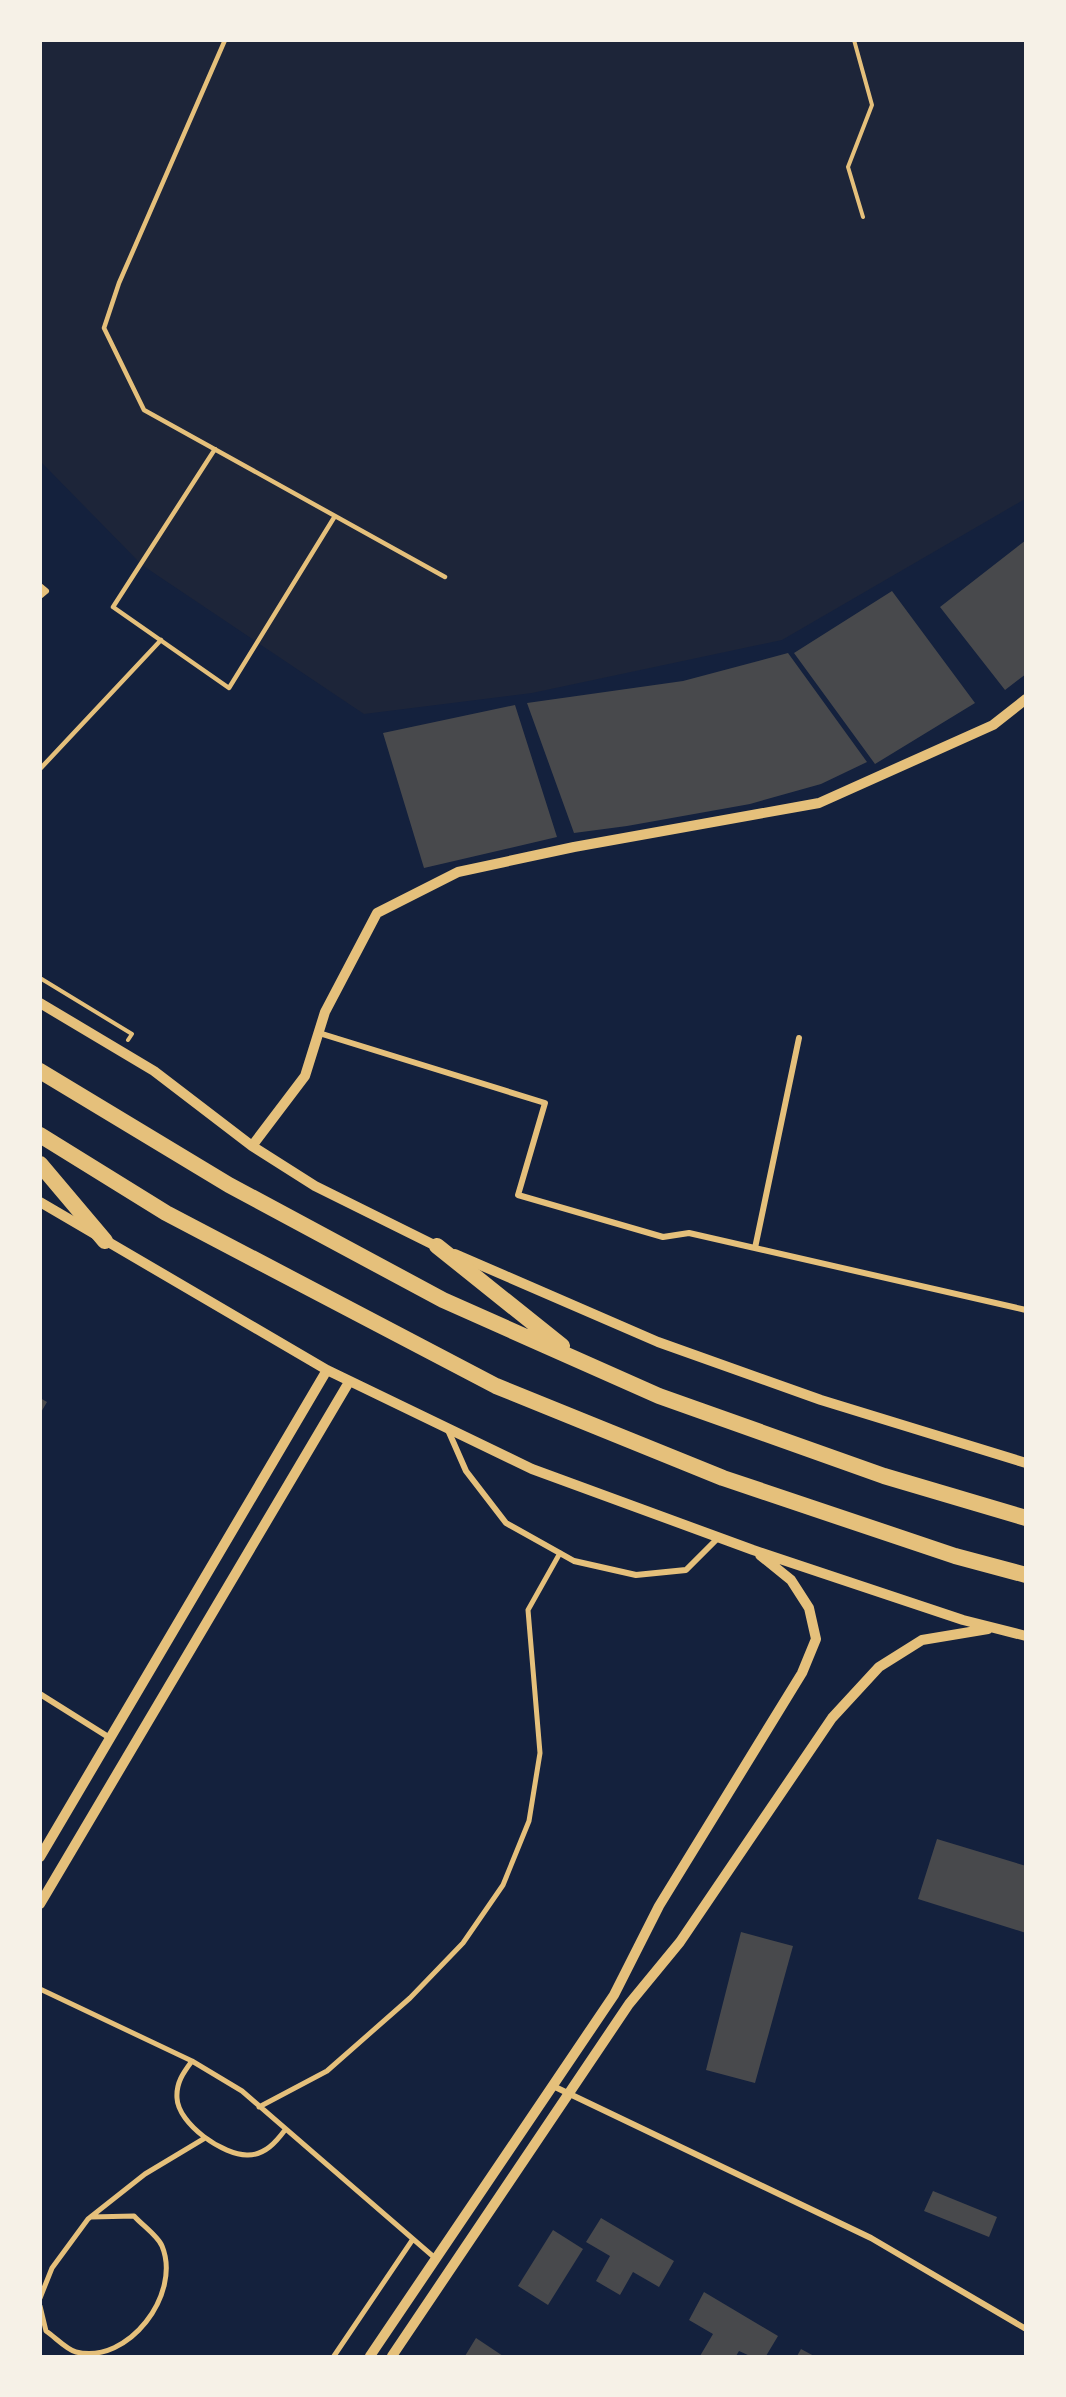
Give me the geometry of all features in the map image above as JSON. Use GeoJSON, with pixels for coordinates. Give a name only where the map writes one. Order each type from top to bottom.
{"type":"FeatureCollection","features":[{"type":"Feature","properties":{"kind":"highway"},"geometry":{"type":"LineString","coordinates":[[40,1071],[239,1191],[443,1300],[659,1396],[884,1476],[1026,1518]]}},
{"type":"Feature","properties":{"kind":"highway"},"geometry":{"type":"LineString","coordinates":[[40,1135],[166,1213],[496,1386],[723,1478],[955,1556],[1026,1575]]}},
{"type":"Feature","properties":{"kind":"highway"},"geometry":{"type":"LineString","coordinates":[[40,1164],[105,1241]]}},
{"type":"Feature","properties":{"kind":"highway"},"geometry":{"type":"LineString","coordinates":[[436,1246],[581,1362]]}},
{"type":"Feature","properties":{"kind":"street"},"geometry":{"type":"LineString","coordinates":[[40,586],[46,591],[40,597]]}},
{"type":"Feature","properties":{"kind":"street"},"geometry":{"type":"LineString","coordinates":[[252,1146],[305,1076],[325,1012],[377,914],[458,872],[586,845],[819,803],[993,725],[1026,699]]}},
{"type":"Feature","properties":{"kind":"street"},"geometry":{"type":"LineString","coordinates":[[40,1003],[154,1071],[252,1146],[315,1186],[436,1246],[658,1342],[821,1400],[1026,1463]]}},
{"type":"Feature","properties":{"kind":"street"},"geometry":{"type":"LineString","coordinates":[[319,1033],[545,1103],[518,1195],[663,1237],[689,1233],[1026,1310]]}},
{"type":"Feature","properties":{"kind":"street"},"geometry":{"type":"LineString","coordinates":[[755,1248],[799,1038]]}},
{"type":"Feature","properties":{"kind":"street"},"geometry":{"type":"LineString","coordinates":[[40,1202],[349,1382],[532,1469],[753,1550],[963,1620],[1026,1636]]}},
{"type":"Feature","properties":{"kind":"street"},"geometry":{"type":"LineString","coordinates":[[40,1857],[327,1370]]}},
{"type":"Feature","properties":{"kind":"street"},"geometry":{"type":"LineString","coordinates":[[40,1904],[349,1382]]}},
{"type":"Feature","properties":{"kind":"street"},"geometry":{"type":"LineString","coordinates":[[448,1429],[466,1471],[506,1523],[574,1561],[636,1575],[686,1570],[719,1537]]}},
{"type":"Feature","properties":{"kind":"street"},"geometry":{"type":"LineString","coordinates":[[370,2356],[614,1995],[659,1906],[802,1673],[816,1639],[809,1608],[791,1580],[753,1550]]}},
{"type":"Feature","properties":{"kind":"street"},"geometry":{"type":"LineString","coordinates":[[259,2107],[327,2071],[410,1998],[463,1943],[503,1885],[530,1821],[540,1753],[528,1610],[560,1553]]}},
{"type":"Feature","properties":{"kind":"street"},"geometry":{"type":"LineString","coordinates":[[392,2356],[629,2004],[680,1942],[832,1718],[879,1666],[922,1640],[993,1628]]}},
{"type":"Feature","properties":{"kind":"street"},"geometry":{"type":"LineString","coordinates":[[40,1694],[110,1738]]}},
{"type":"Feature","properties":{"kind":"street"},"geometry":{"type":"LineString","coordinates":[[40,1989],[192,2061],[242,2091],[435,2258]]}},
{"type":"Feature","properties":{"kind":"street"},"geometry":{"type":"LineString","coordinates":[[192,2061],[179,2079],[177,2100],[185,2119],[205,2138],[229,2151],[249,2155],[273,2146],[285,2130]]}},
{"type":"Feature","properties":{"kind":"street"},"geometry":{"type":"LineString","coordinates":[[553,2086],[870,2238],[1026,2329]]}},
{"type":"Feature","properties":{"kind":"street"},"geometry":{"type":"LineString","coordinates":[[40,2298],[52,2268],[91,2217],[145,2175],[205,2138]]}},
{"type":"Feature","properties":{"kind":"street"},"geometry":{"type":"LineString","coordinates":[[40,2306],[46,2331],[75,2352],[107,2352],[139,2331],[159,2306],[167,2274],[162,2246],[134,2216],[91,2217]]}},
{"type":"Feature","properties":{"kind":"street"},"geometry":{"type":"LineString","coordinates":[[334,2356],[413,2239]]}},
{"type":"Feature","properties":{"kind":"lane"},"geometry":{"type":"LineString","coordinates":[[225,40],[119,283],[104,328],[144,410],[445,577]]}},
{"type":"Feature","properties":{"kind":"lane"},"geometry":{"type":"LineString","coordinates":[[215,449],[113,607],[229,687],[334,516]]}},
{"type":"Feature","properties":{"kind":"lane"},"geometry":{"type":"LineString","coordinates":[[40,769],[161,640]]}},
{"type":"Feature","properties":{"kind":"path"},"geometry":{"type":"LineString","coordinates":[[854,40],[872,105],[848,167],[863,217]]}},
{"type":"Feature","properties":{"kind":"path"},"geometry":{"type":"LineString","coordinates":[[40,978],[132,1034],[121,1052]]}},
{"type":"Feature","properties":{"kind":"shaded area"},"geometry":{"type":"Polygon","coordinates":[[[41,41],[1025,41],[1025,499],[782,640],[532,693],[364,714],[142,565],[41,462],[41,41]]]}},
{"type":"Feature","properties":{"kind":"building"},"geometry":{"type":"Polygon","coordinates":[[[1026,540],[1026,674],[1005,690],[940,607],[1026,540]]]}},
{"type":"Feature","properties":{"kind":"building"},"geometry":{"type":"Polygon","coordinates":[[[892,591],[975,703],[875,764],[794,653],[892,591]]]}},
{"type":"Feature","properties":{"kind":"building"},"geometry":{"type":"Polygon","coordinates":[[[788,653],[867,762],[821,784],[750,804],[574,833],[527,703],[683,681],[788,653]]]}},
{"type":"Feature","properties":{"kind":"building"},"geometry":{"type":"Polygon","coordinates":[[[515,705],[557,837],[424,868],[383,733],[515,705]]]}},
{"type":"Feature","properties":{"kind":"building"},"geometry":{"type":"Polygon","coordinates":[[[40,1398],[47,1402],[40,1414],[40,1398]]]}},
{"type":"Feature","properties":{"kind":"building"},"geometry":{"type":"Polygon","coordinates":[[[937,1839],[1026,1866],[1026,1933],[918,1899],[937,1839]]]}},
{"type":"Feature","properties":{"kind":"building"},"geometry":{"type":"Polygon","coordinates":[[[741,1932],[793,1946],[755,2083],[706,2070],[741,1932]]]}},
{"type":"Feature","properties":{"kind":"building"},"geometry":{"type":"Polygon","coordinates":[[[933,2191],[997,2217],[989,2237],[924,2211],[933,2191]]]}},
{"type":"Feature","properties":{"kind":"building"},"geometry":{"type":"Polygon","coordinates":[[[601,2218],[674,2261],[659,2287],[633,2272],[620,2295],[596,2281],[610,2256],[586,2242],[601,2218]]]}},
{"type":"Feature","properties":{"kind":"building"},"geometry":{"type":"Polygon","coordinates":[[[553,2230],[583,2249],[548,2305],[518,2286],[553,2230]]]}},
{"type":"Feature","properties":{"kind":"building"},"geometry":{"type":"Polygon","coordinates":[[[704,2292],[778,2336],[766,2356],[750,2356],[739,2351],[736,2356],[700,2356],[713,2334],[689,2320],[704,2292]]]}},
{"type":"Feature","properties":{"kind":"building"},"geometry":{"type":"Polygon","coordinates":[[[476,2338],[503,2356],[465,2356],[476,2338]]]}},
{"type":"Feature","properties":{"kind":"building"},"geometry":{"type":"Polygon","coordinates":[[[801,2349],[814,2356],[797,2356],[801,2349]]]}}]}
